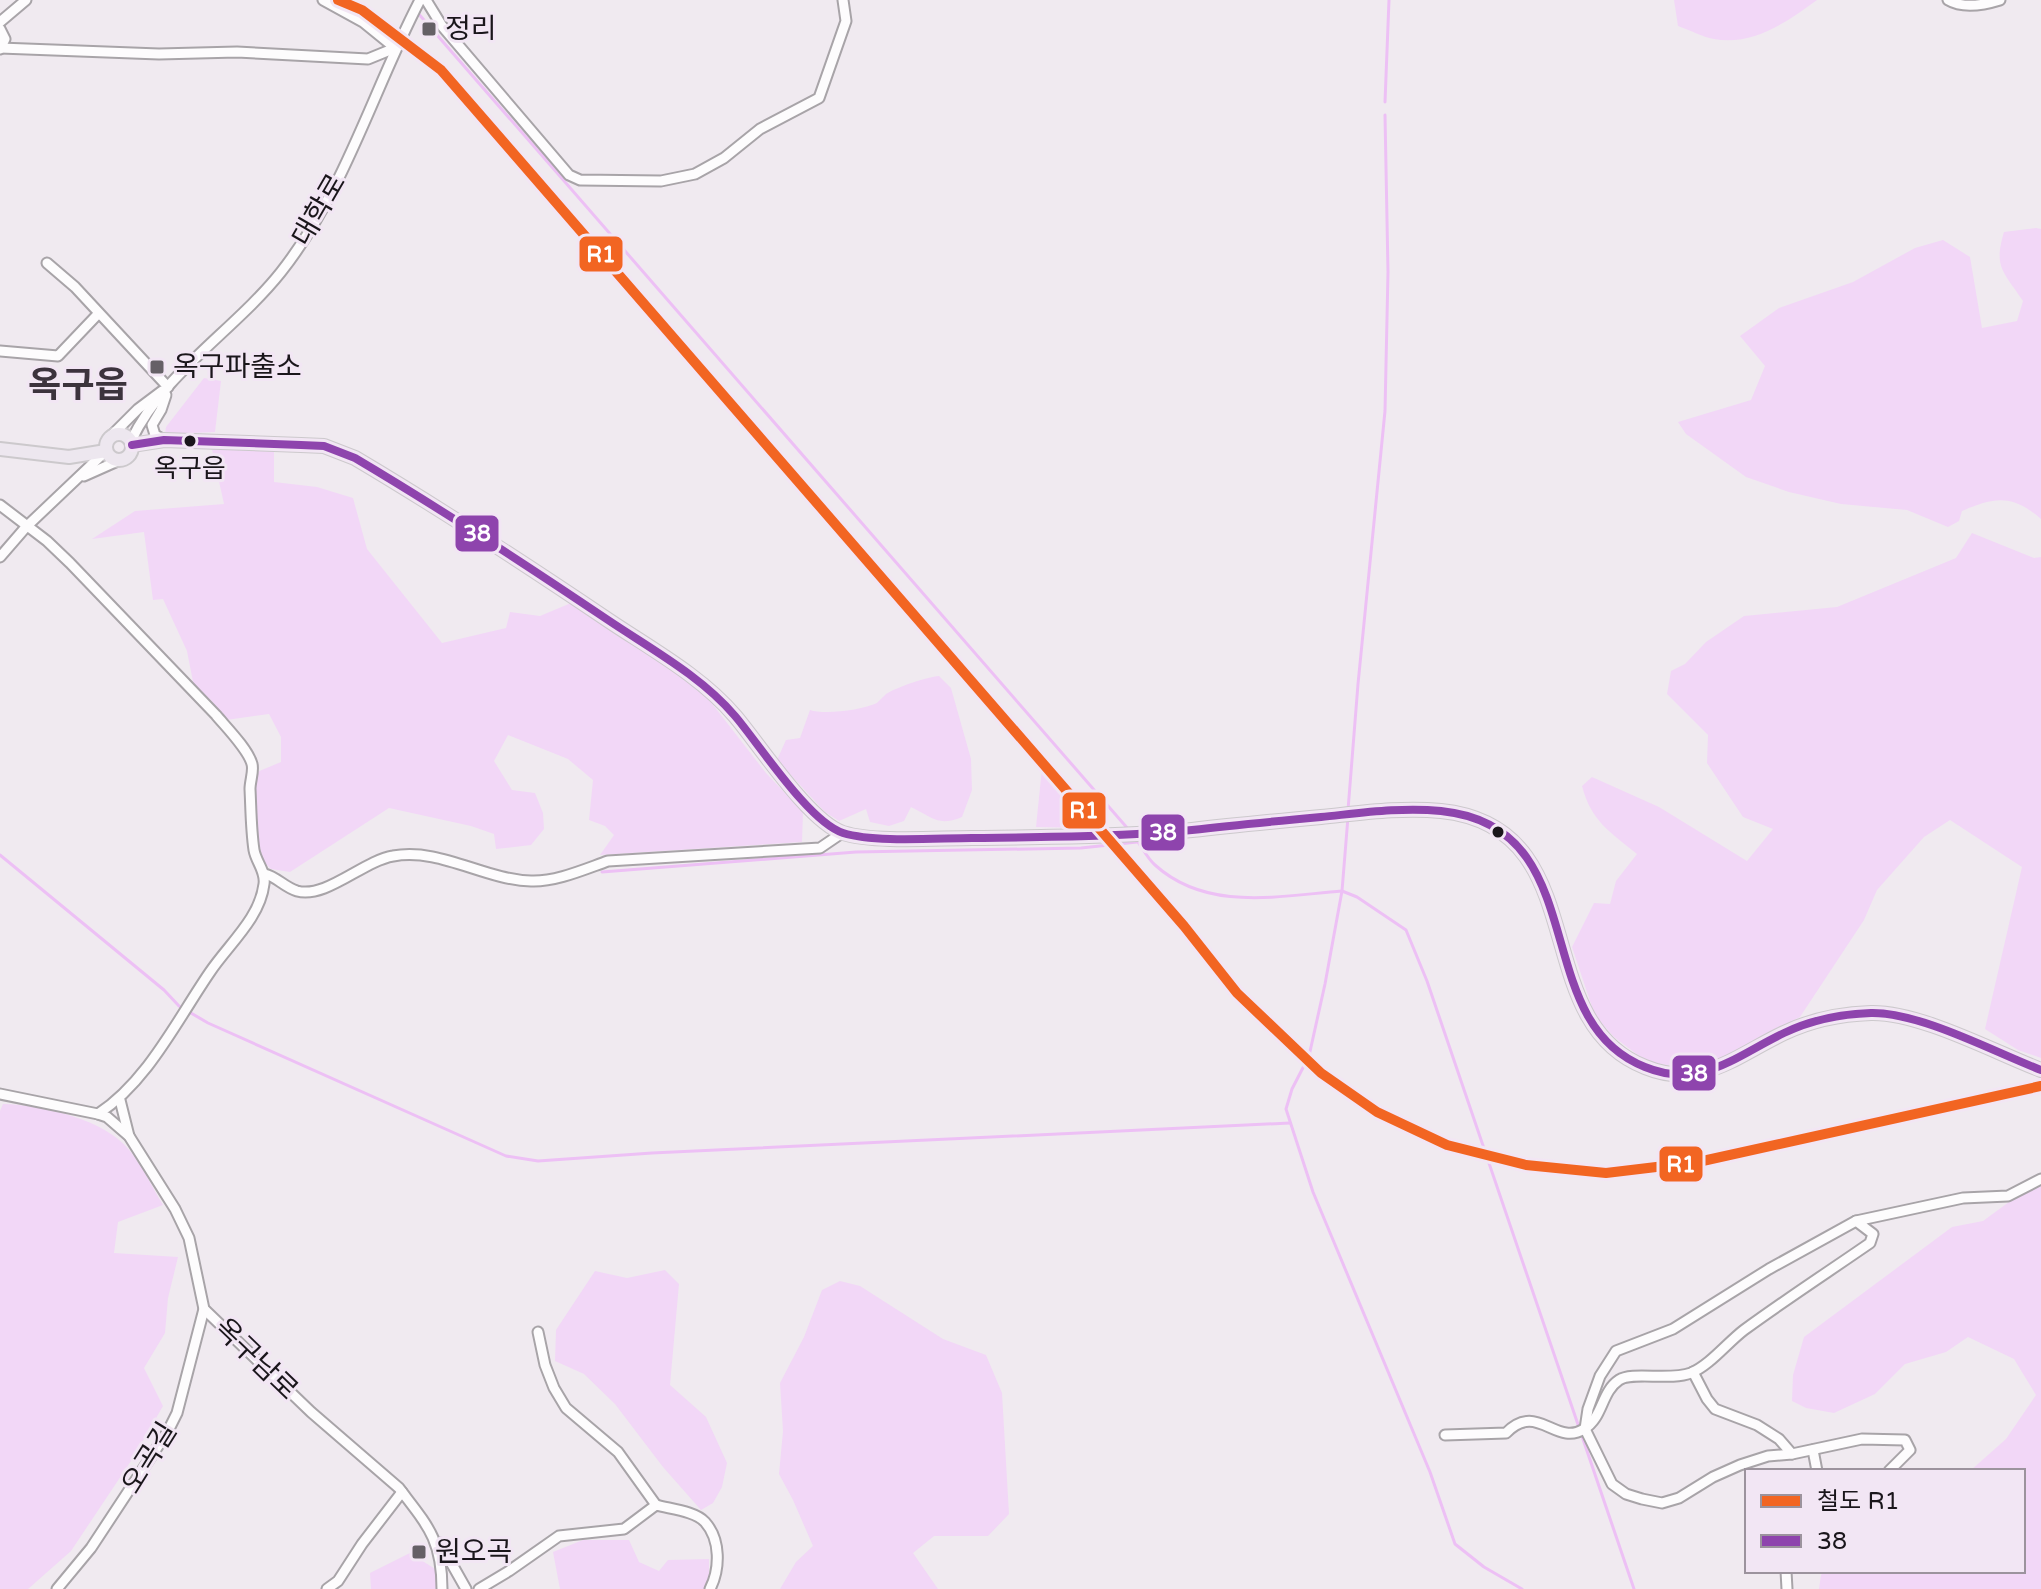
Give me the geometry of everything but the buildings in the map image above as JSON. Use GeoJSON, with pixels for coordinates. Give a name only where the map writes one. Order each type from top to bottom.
{"type":"FeatureCollection","features":[{"type":"Feature","properties":{"kind":"main road"},"geometry":{"type":"LineString","coordinates":[[0,449],[69,457],[125,435],[132,443],[131,454],[120,460],[111,458],[109,442]]}},
{"type":"Feature","properties":{"kind":"main road"},"geometry":{"type":"LineString","coordinates":[[132,443],[164,440],[324,446],[355,458],[689,674],[733,713],[763,753],[822,820],[842,833],[895,838],[1120,836],[1357,813],[1446,811],[1478,819],[1516,844],[1537,872],[1549,901],[1571,978],[1587,1018],[1609,1045],[1645,1068],[1684,1075],[1715,1070],[1787,1032],[1820,1019],[1882,1013],[1938,1029],[2041,1070]]}},
{"type":"Feature","properties":{"kind":"street"},"geometry":{"type":"LineString","coordinates":[[0,22],[26,0]]}},
{"type":"Feature","properties":{"kind":"street"},"geometry":{"type":"LineString","coordinates":[[0,29],[5,39],[1,48],[159,54],[237,52],[368,59],[395,48],[363,22],[323,0]]}},
{"type":"Feature","properties":{"kind":"street"},"geometry":{"type":"LineString","coordinates":[[423,0],[569,175],[580,180],[661,181],[695,174],[724,158],[760,129],[819,98],[846,21],[843,0]]}},
{"type":"Feature","properties":{"kind":"street","name":"대학로"},"geometry":{"type":"LineString","coordinates":[[132,443],[139,424],[168,387],[280,273],[317,220],[356,143],[395,48],[423,0]]}},
{"type":"Feature","properties":{"kind":"street"},"geometry":{"type":"LineString","coordinates":[[1948,0],[1954,4],[1983,6],[2000,0]]}},
{"type":"Feature","properties":{"kind":"street"},"geometry":{"type":"LineString","coordinates":[[47,263],[75,287],[168,387],[161,410],[152,425],[155,435],[164,440]]}},
{"type":"Feature","properties":{"kind":"street"},"geometry":{"type":"LineString","coordinates":[[0,351],[58,356],[98,314]]}},
{"type":"Feature","properties":{"kind":"street","name":"대학로"},"geometry":{"type":"LineString","coordinates":[[71,483],[146,401],[168,387]]}},
{"type":"Feature","properties":{"kind":"street"},"geometry":{"type":"LineString","coordinates":[[0,557],[71,483],[101,466],[120,460]]}},
{"type":"Feature","properties":{"kind":"street"},"geometry":{"type":"LineString","coordinates":[[0,505],[70,563],[237,741],[252,765],[250,785],[255,854],[265,874],[260,902]]}},
{"type":"Feature","properties":{"kind":"street"},"geometry":{"type":"LineString","coordinates":[[265,874],[277,877],[283,884],[298,891],[315,891],[367,863],[395,855],[449,862],[533,881],[575,873],[608,861],[820,848],[842,833]]}},
{"type":"Feature","properties":{"kind":"street"},"geometry":{"type":"LineString","coordinates":[[98,1114],[120,1100],[183,1015],[271,884],[283,884]]}},
{"type":"Feature","properties":{"kind":"street","name":"옥구남로"},"geometry":{"type":"LineString","coordinates":[[0,1094],[98,1114],[107,1117],[129,1136],[175,1209],[189,1238],[204,1309],[311,1412],[402,1492],[432,1530],[442,1568],[442,1589]]}},
{"type":"Feature","properties":{"kind":"street"},"geometry":{"type":"LineString","coordinates":[[120,1100],[129,1136]]}},
{"type":"Feature","properties":{"kind":"street"},"geometry":{"type":"LineString","coordinates":[[1891,1469],[1910,1450],[1905,1440],[1862,1439],[1768,1456],[1740,1465],[1679,1498],[1662,1503],[1626,1494],[1612,1484],[1581,1431],[1600,1376],[1616,1351],[1673,1329],[1769,1269],[1856,1221],[1963,1198],[2008,1196],[2041,1179]]}},
{"type":"Feature","properties":{"kind":"street"},"geometry":{"type":"LineString","coordinates":[[1445,1435],[1506,1433],[1516,1422],[1532,1420],[1566,1434],[1581,1431],[1596,1420],[1617,1381],[1627,1377],[1663,1378],[1693,1372],[1742,1332],[1870,1243],[1873,1234],[1856,1221]]}},
{"type":"Feature","properties":{"kind":"street","name":"오곡길"},"geometry":{"type":"LineString","coordinates":[[57,1589],[91,1548],[168,1431],[177,1413],[204,1309]]}},
{"type":"Feature","properties":{"kind":"street"},"geometry":{"type":"LineString","coordinates":[[538,1332],[545,1365],[566,1408],[618,1452],[656,1505],[704,1521],[715,1543],[718,1573],[710,1589]]}},
{"type":"Feature","properties":{"kind":"street"},"geometry":{"type":"LineString","coordinates":[[1693,1372],[1715,1409],[1757,1425],[1779,1439],[1792,1454]]}},
{"type":"Feature","properties":{"kind":"street"},"geometry":{"type":"LineString","coordinates":[[1813,1450],[1817,1469]]}},
{"type":"Feature","properties":{"kind":"street"},"geometry":{"type":"LineString","coordinates":[[327,1589],[338,1581],[402,1492]]}},
{"type":"Feature","properties":{"kind":"street"},"geometry":{"type":"LineString","coordinates":[[479,1589],[559,1536],[624,1529],[656,1505]]}},
{"type":"Feature","properties":{"kind":"street"},"geometry":{"type":"LineString","coordinates":[[432,1530],[466,1589]]}},
{"type":"Feature","properties":{"kind":"shaded area"},"geometry":{"type":"Polygon","coordinates":[[[1674,0],[1817,0],[1756,36],[1728,40],[1710,38],[1678,26],[1674,0]]]}},
{"type":"Feature","properties":{"kind":"shaded area"},"geometry":{"type":"Polygon","coordinates":[[[2041,229],[2041,519],[2021,505],[2003,500],[1962,511],[1959,521],[1948,527],[1907,510],[1841,504],[1789,492],[1746,477],[1686,434],[1678,422],[1751,400],[1765,366],[1740,336],[1779,308],[1853,282],[1915,248],[1943,240],[1970,257],[1982,328],[2017,321],[2023,301],[2002,269],[2001,244],[2004,232],[2041,229]]]}},
{"type":"Feature","properties":{"kind":"shaded area"},"geometry":{"type":"Polygon","coordinates":[[[204,378],[221,381],[215,432],[165,434],[166,427],[204,378]]]}},
{"type":"Feature","properties":{"kind":"shaded area"},"geometry":{"type":"Polygon","coordinates":[[[211,445],[274,450],[274,482],[317,487],[353,498],[367,549],[442,643],[506,628],[510,612],[540,616],[571,603],[703,692],[766,773],[803,812],[802,842],[600,855],[614,835],[605,826],[589,820],[593,780],[568,759],[508,735],[494,761],[512,790],[535,793],[543,813],[544,829],[531,845],[496,849],[494,834],[389,808],[290,872],[271,869],[259,857],[254,785],[257,772],[281,762],[281,737],[269,714],[226,720],[211,700],[194,687],[187,651],[163,599],[153,600],[144,532],[92,539],[135,511],[224,504],[211,445]]]}},
{"type":"Feature","properties":{"kind":"shaded area"},"geometry":{"type":"Polygon","coordinates":[[[1972,533],[2034,558],[2041,557],[2041,1058],[2018,1050],[1985,1029],[2022,867],[1950,820],[1924,837],[1877,890],[1864,920],[1800,1017],[1712,1063],[1685,1068],[1647,1062],[1614,1037],[1595,1016],[1572,947],[1594,903],[1610,904],[1616,881],[1637,854],[1596,817],[1582,786],[1592,777],[1659,807],[1747,861],[1773,829],[1743,817],[1707,763],[1708,735],[1667,694],[1671,671],[1685,664],[1706,642],[1744,616],[1837,607],[1956,558],[1972,533]]]}},
{"type":"Feature","properties":{"kind":"shaded area"},"geometry":{"type":"Polygon","coordinates":[[[939,676],[951,688],[971,759],[972,790],[962,817],[941,821],[911,807],[904,821],[889,826],[870,822],[866,809],[839,821],[825,812],[777,760],[786,740],[800,738],[810,710],[834,712],[862,708],[877,703],[897,688],[939,676]]]}},
{"type":"Feature","properties":{"kind":"shaded area"},"geometry":{"type":"Polygon","coordinates":[[[1042,768],[1092,828],[1036,827],[1042,768]]]}},
{"type":"Feature","properties":{"kind":"shaded area"},"geometry":{"type":"Polygon","coordinates":[[[3,1104],[36,1107],[72,1116],[105,1130],[119,1140],[139,1164],[163,1205],[118,1222],[114,1253],[178,1257],[168,1298],[165,1333],[144,1368],[163,1406],[133,1458],[71,1551],[28,1589],[0,1589],[0,1111],[3,1104]]]}},
{"type":"Feature","properties":{"kind":"shaded area"},"geometry":{"type":"Polygon","coordinates":[[[2041,1186],[2041,1589],[1819,1589],[1822,1573],[2025,1573],[2025,1469],[1972,1469],[2006,1439],[2036,1395],[2014,1359],[1968,1337],[1946,1352],[1905,1364],[1875,1394],[1834,1413],[1806,1408],[1792,1401],[1793,1375],[1804,1337],[1952,1227],[1983,1221],[2024,1191],[2041,1186]]]}},
{"type":"Feature","properties":{"kind":"shaded area"},"geometry":{"type":"Polygon","coordinates":[[[665,1270],[679,1284],[670,1385],[706,1417],[727,1463],[722,1487],[713,1503],[701,1510],[663,1467],[615,1404],[584,1374],[555,1361],[556,1330],[595,1271],[627,1278],[665,1270]]]}},
{"type":"Feature","properties":{"kind":"shaded area"},"geometry":{"type":"Polygon","coordinates":[[[840,1281],[860,1286],[943,1339],[986,1355],[1002,1393],[1009,1514],[988,1536],[934,1536],[913,1553],[938,1589],[780,1589],[796,1562],[813,1546],[779,1474],[783,1431],[780,1383],[804,1337],[822,1290],[840,1281]]]}},
{"type":"Feature","properties":{"kind":"shaded area"},"geometry":{"type":"Polygon","coordinates":[[[583,1540],[629,1540],[639,1562],[659,1571],[668,1560],[709,1559],[705,1589],[560,1589],[553,1552],[583,1540]]]}},
{"type":"Feature","properties":{"kind":"shaded area"},"geometry":{"type":"Polygon","coordinates":[[[410,1553],[443,1574],[447,1589],[371,1589],[370,1573],[410,1553]]]}},
{"type":"Feature","properties":{"kind":"waterway"},"geometry":{"type":"LineString","coordinates":[[1385,102],[1389,0]]}},
{"type":"Feature","properties":{"kind":"waterway"},"geometry":{"type":"LineString","coordinates":[[417,12],[1129,830]]}},
{"type":"Feature","properties":{"kind":"waterway"},"geometry":{"type":"LineString","coordinates":[[1348,810],[1385,411],[1388,272],[1385,115]]}},
{"type":"Feature","properties":{"kind":"waterway"},"geometry":{"type":"LineString","coordinates":[[1348,817],[1342,891],[1325,984],[1309,1056],[1292,1089],[1286,1109],[1313,1192],[1430,1472],[1455,1544],[1484,1567],[1522,1589]]}},
{"type":"Feature","properties":{"kind":"waterway"},"geometry":{"type":"LineString","coordinates":[[1136,839],[1155,865],[1175,880],[1197,890],[1244,898],[1342,891],[1357,897],[1406,930],[1427,981],[1634,1589]]}},
{"type":"Feature","properties":{"kind":"waterway"},"geometry":{"type":"LineString","coordinates":[[602,872],[856,852],[1081,848],[1137,842]]}},
{"type":"Feature","properties":{"kind":"waterway"},"geometry":{"type":"LineString","coordinates":[[0,855],[164,990],[179,1006],[208,1023],[506,1156],[538,1161],[1290,1123]]}},
{"type":"Feature","properties":{"kind":"rail line","name":"R1"},"geometry":{"type":"LineString","coordinates":[[338,0],[362,10],[441,70],[1184,926],[1237,993],[1321,1073],[1377,1112],[1447,1145],[1526,1165],[1606,1173],[1698,1162],[2041,1086]]}},
{"type":"Feature","properties":{"kind":"transit line","name":"38"},"geometry":{"type":"LineString","coordinates":[[132,445],[164,440],[324,446],[355,458],[483,537],[707,688],[735,716],[800,799],[830,826],[843,833],[906,839],[1110,835],[1381,811],[1441,811],[1490,825],[1522,851],[1542,887],[1584,1009],[1608,1043],[1645,1067],[1665,1073],[1701,1072],[1815,1021],[1871,1013],[1890,1014],[1934,1026],[2041,1070]]}},
{"type":"Feature","properties":{"kind":"place","name":"정리"},"geometry":{"type":"Point","coordinates":[429,29]}},
{"type":"Feature","properties":{"kind":"place","name":"옥구파출소"},"geometry":{"type":"Point","coordinates":[157,367]}},
{"type":"Feature","properties":{"kind":"place","name":"옥구읍"},"geometry":{"type":"Point","coordinates":[190,441]}},
{"type":"Feature","properties":{"kind":"place","name":"원오곡"},"geometry":{"type":"Point","coordinates":[419,1552]}},
{"type":"Feature","properties":{"kind":"district","name":"옥구읍"},"geometry":{"type":"Point","coordinates":[78,385]}}]}
